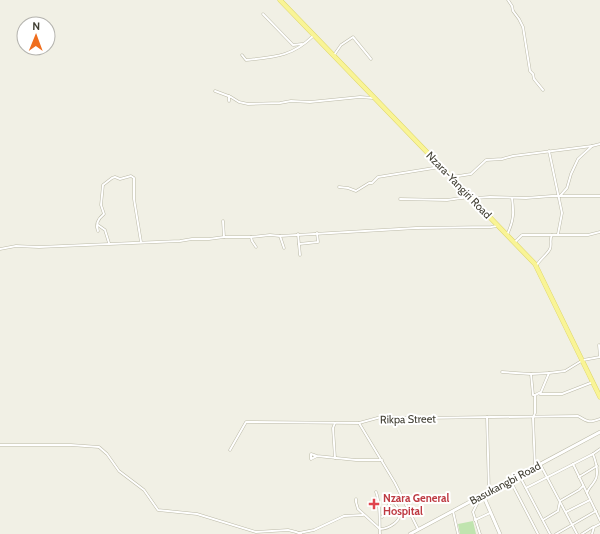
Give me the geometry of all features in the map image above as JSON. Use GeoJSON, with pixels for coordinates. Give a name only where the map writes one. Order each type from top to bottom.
{"type":"FeatureCollection","features":[{"type":"Feature","properties":{"kind":"main road","name":"Nzara-Yangiri Road"},"geometry":{"type":"LineString","coordinates":[[280,0],[536,266],[600,397]]}},
{"type":"Feature","properties":{"kind":"street"},"geometry":{"type":"LineString","coordinates":[[508,0],[523,28],[530,71],[542,90]]}},
{"type":"Feature","properties":{"kind":"street"},"geometry":{"type":"LineString","coordinates":[[263,14],[293,45],[303,44]]}},
{"type":"Feature","properties":{"kind":"street"},"geometry":{"type":"LineString","coordinates":[[242,55],[246,60],[271,58],[288,54],[314,35]]}},
{"type":"Feature","properties":{"kind":"street"},"geometry":{"type":"LineString","coordinates":[[334,55],[341,45],[352,37],[371,59]]}},
{"type":"Feature","properties":{"kind":"street"},"geometry":{"type":"LineString","coordinates":[[214,91],[229,96],[239,102],[248,104],[280,103],[291,101],[310,102],[362,97],[375,98]]}},
{"type":"Feature","properties":{"kind":"street"},"geometry":{"type":"LineString","coordinates":[[229,96],[229,101]]}},
{"type":"Feature","properties":{"kind":"street"},"geometry":{"type":"LineString","coordinates":[[452,178],[455,176],[468,175],[488,159],[600,144]]}},
{"type":"Feature","properties":{"kind":"street"},"geometry":{"type":"LineString","coordinates":[[559,196],[567,188],[577,161],[592,146]]}},
{"type":"Feature","properties":{"kind":"street"},"geometry":{"type":"LineString","coordinates":[[549,151],[562,213],[558,235]]}},
{"type":"Feature","properties":{"kind":"street"},"geometry":{"type":"LineString","coordinates":[[339,188],[348,188],[356,191],[369,183],[372,183],[378,177],[414,172],[424,168],[437,168],[440,166]]}},
{"type":"Feature","properties":{"kind":"street"},"geometry":{"type":"LineString","coordinates":[[98,231],[98,220],[104,214],[101,204],[104,185],[115,177],[120,179],[131,176],[134,178],[134,199],[141,242]]}},
{"type":"Feature","properties":{"kind":"street"},"geometry":{"type":"LineString","coordinates":[[400,199],[447,200],[463,198],[463,189]]}},
{"type":"Feature","properties":{"kind":"street"},"geometry":{"type":"LineString","coordinates":[[473,200],[478,198],[600,196]]}},
{"type":"Feature","properties":{"kind":"street"},"geometry":{"type":"LineString","coordinates":[[507,235],[514,216],[512,198]]}},
{"type":"Feature","properties":{"kind":"street"},"geometry":{"type":"LineString","coordinates":[[223,221],[224,237]]}},
{"type":"Feature","properties":{"kind":"street"},"geometry":{"type":"LineString","coordinates":[[98,225],[105,230],[109,243]]}},
{"type":"Feature","properties":{"kind":"street"},"geometry":{"type":"LineString","coordinates":[[0,249],[16,246],[39,247],[180,241],[224,237],[280,236],[416,228],[497,227],[498,225]]}},
{"type":"Feature","properties":{"kind":"street"},"geometry":{"type":"LineString","coordinates":[[514,243],[522,234],[558,235],[600,232]]}},
{"type":"Feature","properties":{"kind":"street"},"geometry":{"type":"LineString","coordinates":[[299,244],[318,242],[317,233]]}},
{"type":"Feature","properties":{"kind":"street"},"geometry":{"type":"LineString","coordinates":[[298,234],[300,255]]}},
{"type":"Feature","properties":{"kind":"street"},"geometry":{"type":"LineString","coordinates":[[536,266],[539,260],[550,249],[550,238],[552,235]]}},
{"type":"Feature","properties":{"kind":"street"},"geometry":{"type":"LineString","coordinates":[[280,236],[284,248]]}},
{"type":"Feature","properties":{"kind":"street"},"geometry":{"type":"LineString","coordinates":[[251,237],[256,247]]}},
{"type":"Feature","properties":{"kind":"street"},"geometry":{"type":"LineString","coordinates":[[502,372],[531,374],[565,371],[583,360],[600,357],[599,344]]}},
{"type":"Feature","properties":{"kind":"street"},"geometry":{"type":"LineString","coordinates":[[538,394],[541,392],[549,373]]}},
{"type":"Feature","properties":{"kind":"street"},"geometry":{"type":"LineString","coordinates":[[531,374],[533,395],[535,395],[535,413],[532,418],[535,467]]}},
{"type":"Feature","properties":{"kind":"street"},"geometry":{"type":"LineString","coordinates":[[535,395],[562,394],[593,382]]}},
{"type":"Feature","properties":{"kind":"street","name":"Rikpa Street"},"geometry":{"type":"LineString","coordinates":[[230,450],[246,422],[359,423],[381,418],[532,418],[578,416],[585,421],[590,422],[600,419]]}},
{"type":"Feature","properties":{"kind":"street"},"geometry":{"type":"LineString","coordinates":[[487,417],[489,492]]}},
{"type":"Feature","properties":{"kind":"street"},"geometry":{"type":"LineString","coordinates":[[335,423],[333,428],[335,458]]}},
{"type":"Feature","properties":{"kind":"street"},"geometry":{"type":"LineString","coordinates":[[359,423],[395,483],[418,530]]}},
{"type":"Feature","properties":{"kind":"street","name":"Basukangbi Road"},"geometry":{"type":"LineString","coordinates":[[411,534],[600,432]]}},
{"type":"Feature","properties":{"kind":"street"},"geometry":{"type":"LineString","coordinates":[[0,445],[71,445],[99,447],[107,454],[119,471],[144,490],[158,510],[197,514],[256,532],[281,530],[301,534],[309,530],[315,530],[344,516],[363,515]]}},
{"type":"Feature","properties":{"kind":"street"},"geometry":{"type":"LineString","coordinates":[[526,488],[600,449]]}},
{"type":"Feature","properties":{"kind":"street"},"geometry":{"type":"LineString","coordinates":[[587,493],[590,486],[596,479],[597,466],[592,454]]}},
{"type":"Feature","properties":{"kind":"street"},"geometry":{"type":"LineString","coordinates":[[317,456],[356,460],[382,460]]}},
{"type":"Feature","properties":{"kind":"street"},"geometry":{"type":"LineString","coordinates":[[540,464],[576,534]]}},
{"type":"Feature","properties":{"kind":"street"},"geometry":{"type":"LineString","coordinates":[[573,464],[600,520]]}},
{"type":"Feature","properties":{"kind":"street"},"geometry":{"type":"LineString","coordinates":[[579,476],[597,466]]}},
{"type":"Feature","properties":{"kind":"street"},"geometry":{"type":"LineString","coordinates":[[519,475],[550,534]]}},
{"type":"Feature","properties":{"kind":"street"},"geometry":{"type":"LineString","coordinates":[[510,480],[538,534]]}},
{"type":"Feature","properties":{"kind":"street"},"geometry":{"type":"LineString","coordinates":[[542,520],[558,511],[560,501],[580,490],[583,486]]}},
{"type":"Feature","properties":{"kind":"street"},"geometry":{"type":"LineString","coordinates":[[376,492],[378,498],[380,534]]}},
{"type":"Feature","properties":{"kind":"street"},"geometry":{"type":"LineString","coordinates":[[482,496],[500,534],[496,534]]}},
{"type":"Feature","properties":{"kind":"street"},"geometry":{"type":"LineString","coordinates":[[480,534],[473,512],[482,496]]}},
{"type":"Feature","properties":{"kind":"street"},"geometry":{"type":"LineString","coordinates":[[356,499],[358,509],[380,530]]}},
{"type":"Feature","properties":{"kind":"street"},"geometry":{"type":"LineString","coordinates":[[380,530],[394,524],[400,517],[400,512],[392,499],[382,517]]}},
{"type":"Feature","properties":{"kind":"street"},"geometry":{"type":"LineString","coordinates":[[566,512],[590,500]]}},
{"type":"Feature","properties":{"kind":"street"},"geometry":{"type":"LineString","coordinates":[[453,511],[457,534]]}},
{"type":"Feature","properties":{"kind":"street"},"geometry":{"type":"LineString","coordinates":[[556,534],[596,511]]}},
{"type":"Feature","properties":{"kind":"street"},"geometry":{"type":"LineString","coordinates":[[476,520],[490,512]]}},
{"type":"Feature","properties":{"kind":"street"},"geometry":{"type":"LineString","coordinates":[[582,534],[600,524]]}},
{"type":"Feature","properties":{"kind":"street"},"geometry":{"type":"LineString","coordinates":[[592,534],[594,527]]}},
{"type":"Feature","properties":{"kind":"street"},"geometry":{"type":"LineString","coordinates":[[301,534],[309,530]]}},
{"type":"Feature","properties":{"kind":"green space"},"geometry":{"type":"Polygon","coordinates":[[[473,521],[476,534],[460,534],[458,524],[473,521]]]}},
{"type":"Feature","properties":{"kind":"place","name":"Nzara General Hospital"},"geometry":{"type":"Point","coordinates":[374,504]}}]}
